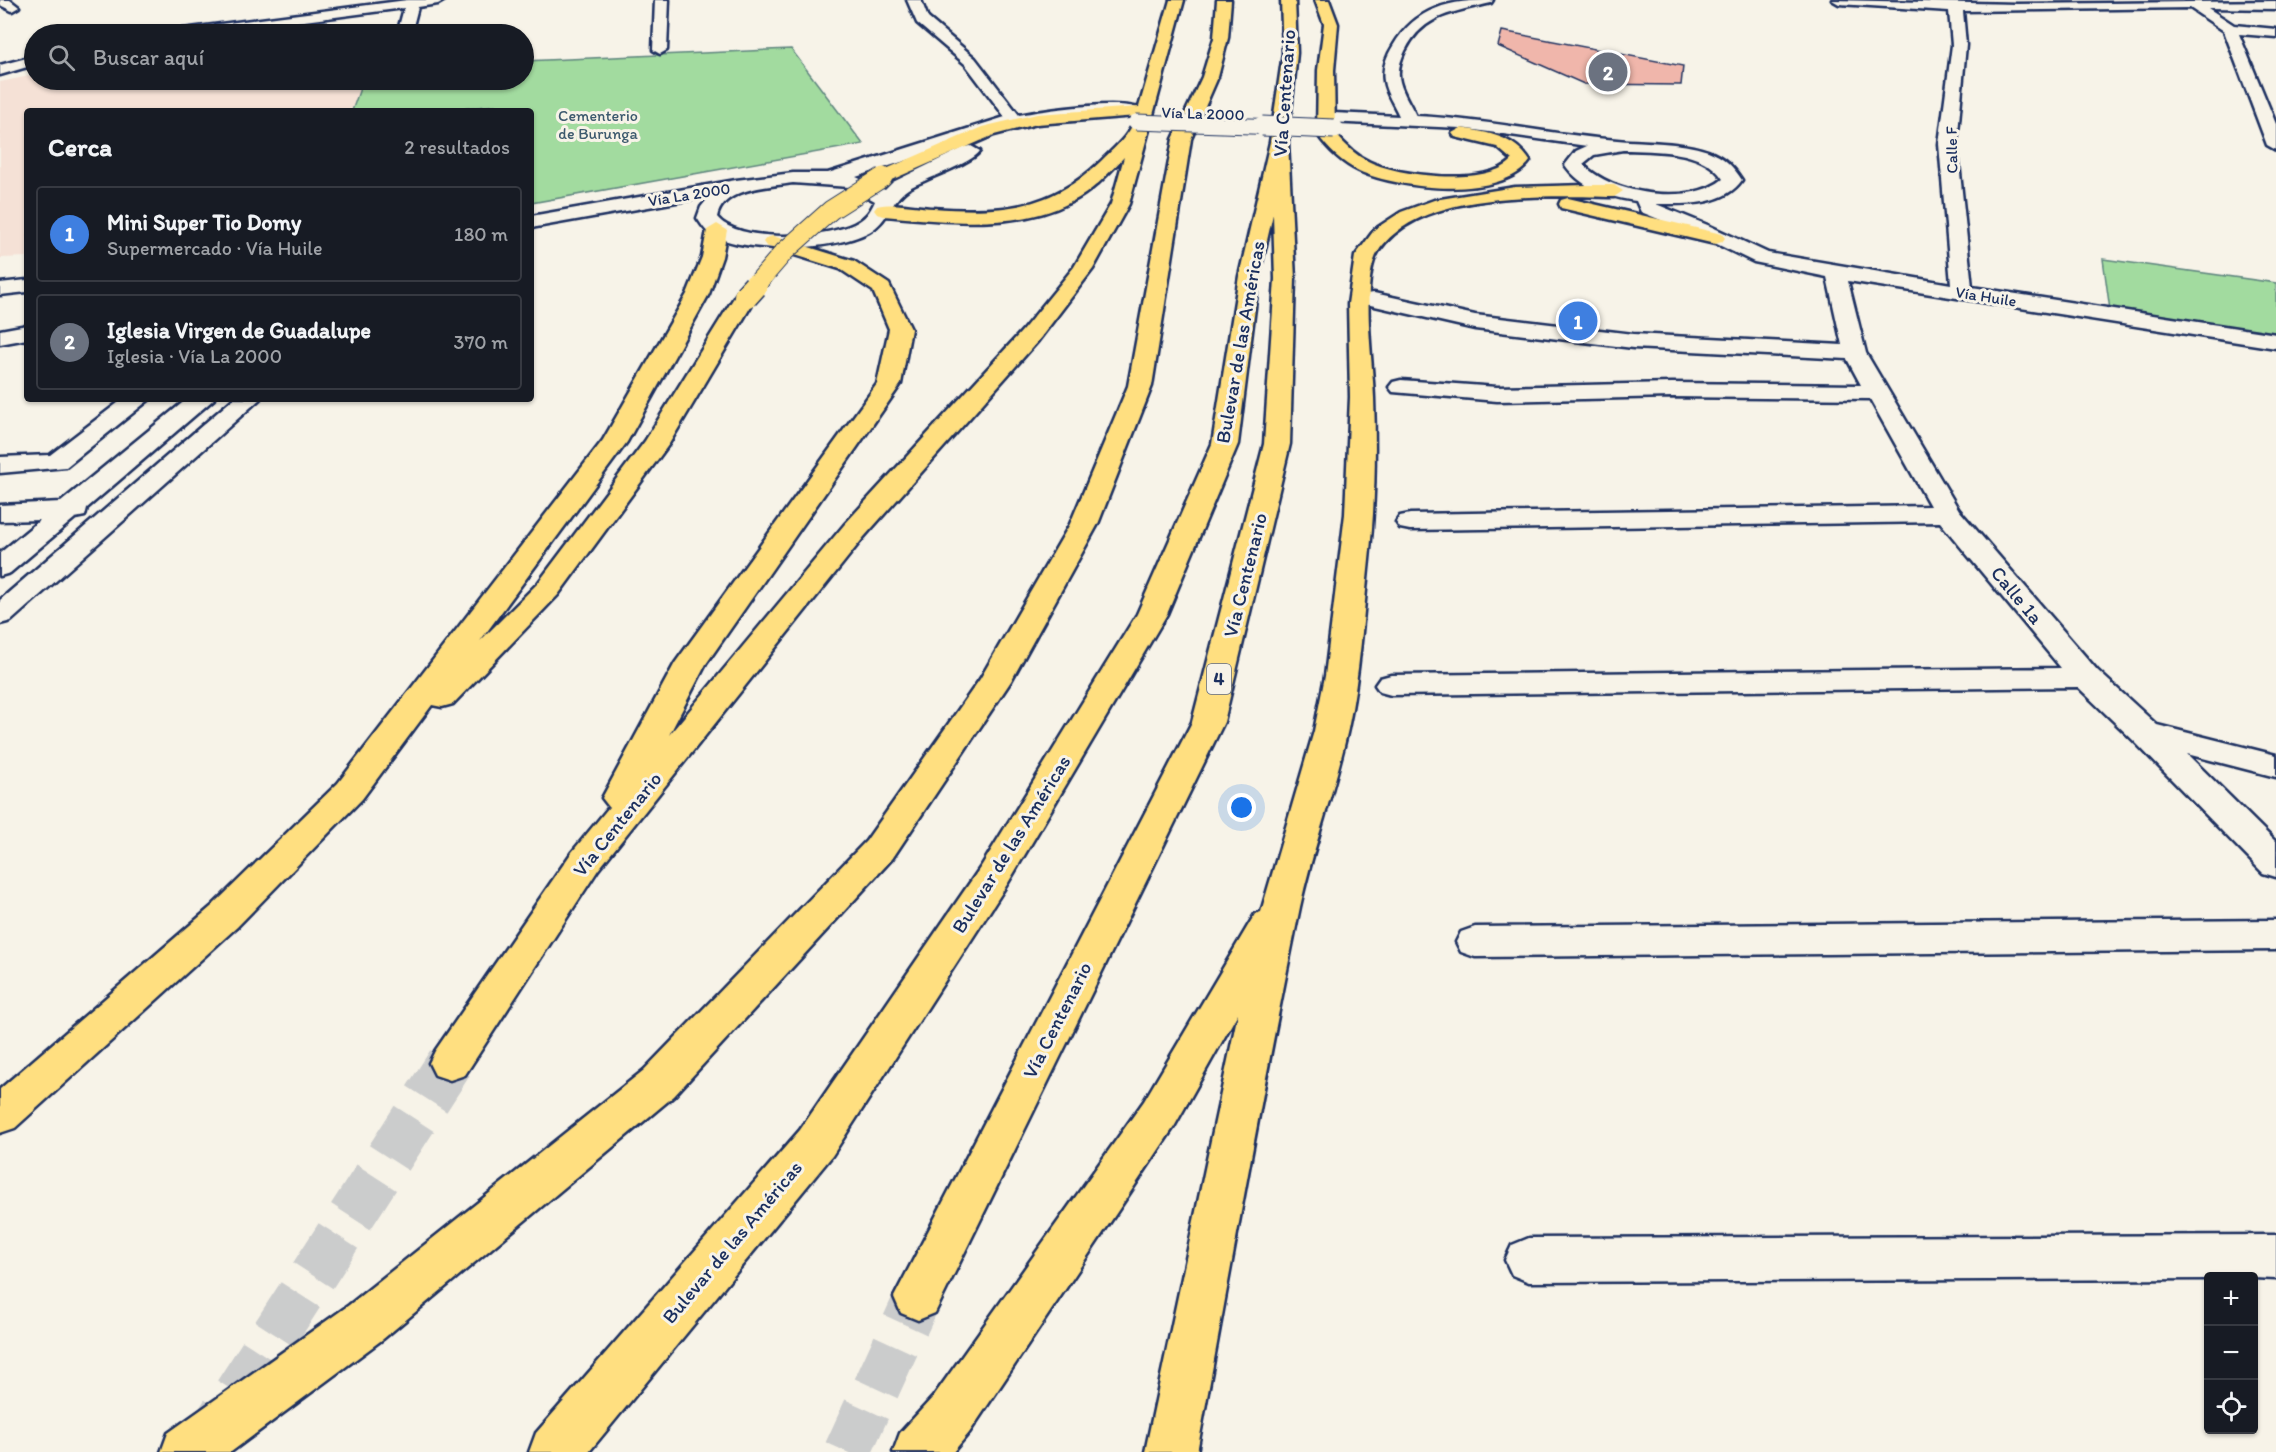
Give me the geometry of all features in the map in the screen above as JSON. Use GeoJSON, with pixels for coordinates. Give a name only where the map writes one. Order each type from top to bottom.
{"type":"FeatureCollection","features":[{"type":"Feature","properties":{"kind":"highway","name":"Vía Centenario"},"geometry":{"type":"LineString","coordinates":[[450,1063],[585,861],[854,531],[1030,336],[1083,269],[1120,204],[1138,121],[1177,0]]}},
{"type":"Feature","properties":{"kind":"highway"},"geometry":{"type":"LineString","coordinates":[[187,1452],[366,1322],[659,1083],[879,850],[995,681],[1089,513],[1140,386],[1182,139],[1210,77],[1221,38],[1224,0]]}},
{"type":"Feature","properties":{"kind":"highway","name":"Vía Centenario"},"geometry":{"type":"LineString","coordinates":[[918,1297],[1208,722],[1276,444],[1285,279],[1279,142],[1290,53],[1288,0]]}},
{"type":"Feature","properties":{"kind":"highway"},"geometry":{"type":"LineString","coordinates":[[1322,0],[1331,24],[1326,70],[1326,134],[1340,151],[1367,168],[1400,177],[1434,181],[1487,178],[1511,172],[1521,161],[1516,151],[1497,141],[1461,133]]}},
{"type":"Feature","properties":{"kind":"highway"},"geometry":{"type":"LineString","coordinates":[[0,1115],[224,917],[548,589],[656,444],[746,296],[785,251],[831,210],[883,177],[988,131],[1037,119],[1138,121]]}},
{"type":"Feature","properties":{"kind":"highway"},"geometry":{"type":"LineString","coordinates":[[884,205],[960,216],[1010,213],[1040,207],[1069,196],[1086,185],[1138,121]]}},
{"type":"Feature","properties":{"kind":"highway","name":"Bulevar de las Américas"},"geometry":{"type":"LineString","coordinates":[[555,1452],[816,1143],[995,874],[1152,614],[1225,444],[1249,276],[1279,142]]}},
{"type":"Feature","properties":{"kind":"highway"},"geometry":{"type":"LineString","coordinates":[[1487,178],[1505,182],[1553,176],[1575,162]]}},
{"type":"Feature","properties":{"kind":"highway"},"geometry":{"type":"LineString","coordinates":[[1523,193],[1709,234]]}},
{"type":"Feature","properties":{"kind":"highway"},"geometry":{"type":"LineString","coordinates":[[1171,1452],[1283,900],[1331,729],[1356,556],[1362,399],[1359,320],[1361,276],[1365,255],[1386,229],[1414,213],[1463,198],[1523,193],[1628,194]]}},
{"type":"Feature","properties":{"kind":"highway"},"geometry":{"type":"LineString","coordinates":[[350,791],[614,442],[698,294],[712,257],[712,224]]}},
{"type":"Feature","properties":{"kind":"highway"},"geometry":{"type":"LineString","coordinates":[[585,861],[691,663],[889,384],[900,329],[882,288],[847,265],[773,242]]}},
{"type":"Feature","properties":{"kind":"highway"},"geometry":{"type":"LineString","coordinates":[[919,1452],[951,1415],[1159,1114],[1283,900]]}},
{"type":"Feature","properties":{"kind":"street"},"geometry":{"type":"LineString","coordinates":[[221,24],[362,4],[438,0]]}},
{"type":"Feature","properties":{"kind":"street"},"geometry":{"type":"LineString","coordinates":[[660,50],[662,0]]}},
{"type":"Feature","properties":{"kind":"street"},"geometry":{"type":"LineString","coordinates":[[914,0],[922,20],[970,61],[1015,120]]}},
{"type":"Feature","properties":{"kind":"street"},"geometry":{"type":"LineString","coordinates":[[1409,120],[1394,90],[1391,72],[1397,52],[1408,31],[1431,13],[1486,0]]}},
{"type":"Feature","properties":{"kind":"street"},"geometry":{"type":"LineString","coordinates":[[1839,0],[1956,8],[2195,2],[2276,5]]}},
{"type":"Feature","properties":{"kind":"street"},"geometry":{"type":"LineString","coordinates":[[2195,2],[2230,29],[2276,145]]}},
{"type":"Feature","properties":{"kind":"street"},"geometry":{"type":"LineString","coordinates":[[407,24],[412,3]]}},
{"type":"Feature","properties":{"kind":"street","name":"Calle F"},"geometry":{"type":"LineString","coordinates":[[1956,8],[1959,45],[1948,144],[1962,292]]}},
{"type":"Feature","properties":{"kind":"street"},"geometry":{"type":"LineString","coordinates":[[2230,29],[2276,33]]}},
{"type":"Feature","properties":{"kind":"street"},"geometry":{"type":"LineString","coordinates":[[0,70],[24,64]]}},
{"type":"Feature","properties":{"kind":"street","name":"Vía La 2000"},"geometry":{"type":"LineString","coordinates":[[827,178],[890,163],[966,133],[1015,120],[1088,110],[1138,121]]}},
{"type":"Feature","properties":{"kind":"street","name":"Vía La 2000"},"geometry":{"type":"LineString","coordinates":[[620,206],[651,205],[712,224],[740,239],[802,242],[840,235],[874,220],[900,186],[983,146],[1034,129],[1078,123],[1138,121],[1333,123],[1409,120],[1516,130],[1623,145]]}},
{"type":"Feature","properties":{"kind":"street","name":"Vía La 2000"},"geometry":{"type":"LineString","coordinates":[[1333,123],[1461,133],[1536,142],[1557,148],[1575,162],[1578,174],[1592,184],[1628,194]]}},
{"type":"Feature","properties":{"kind":"street"},"geometry":{"type":"LineString","coordinates":[[1575,162],[1594,150],[1623,145],[1682,150],[1717,162],[1729,171],[1733,180],[1728,188],[1713,195],[1691,199],[1628,194]]}},
{"type":"Feature","properties":{"kind":"street"},"geometry":{"type":"LineString","coordinates":[[712,224],[712,205],[730,192],[758,183],[793,178],[827,178],[854,182],[874,189],[884,205]]}},
{"type":"Feature","properties":{"kind":"street","name":"Vía La 2000"},"geometry":{"type":"LineString","coordinates":[[534,221],[758,183]]}},
{"type":"Feature","properties":{"kind":"street","name":"Vía Huile"},"geometry":{"type":"LineString","coordinates":[[1628,194],[1648,208],[1761,258],[1836,273],[2276,341]]}},
{"type":"Feature","properties":{"kind":"street"},"geometry":{"type":"LineString","coordinates":[[1691,199],[1709,234]]}},
{"type":"Feature","properties":{"kind":"street","name":"Calle 1a"},"geometry":{"type":"LineString","coordinates":[[1836,273],[1855,353],[1948,514],[2086,678],[2146,732],[2276,864]]}},
{"type":"Feature","properties":{"kind":"street"},"geometry":{"type":"LineString","coordinates":[[0,289],[24,286]]}},
{"type":"Feature","properties":{"kind":"street"},"geometry":{"type":"LineString","coordinates":[[1374,299],[1475,322],[1633,341],[1855,353]]}},
{"type":"Feature","properties":{"kind":"street"},"geometry":{"type":"LineString","coordinates":[[0,337],[24,333]]}},
{"type":"Feature","properties":{"kind":"street"},"geometry":{"type":"LineString","coordinates":[[1401,387],[1497,394],[1672,390],[1877,392]]}},
{"type":"Feature","properties":{"kind":"street"},"geometry":{"type":"LineString","coordinates":[[0,465],[57,462],[134,402]]}},
{"type":"Feature","properties":{"kind":"street"},"geometry":{"type":"LineString","coordinates":[[0,567],[198,402]]}},
{"type":"Feature","properties":{"kind":"street"},"geometry":{"type":"LineString","coordinates":[[0,615],[245,402]]}},
{"type":"Feature","properties":{"kind":"street"},"geometry":{"type":"LineString","coordinates":[[0,513],[122,508]]}},
{"type":"Feature","properties":{"kind":"street"},"geometry":{"type":"LineString","coordinates":[[1410,522],[1948,514]]}},
{"type":"Feature","properties":{"kind":"street"},"geometry":{"type":"LineString","coordinates":[[1391,685],[2086,678]]}},
{"type":"Feature","properties":{"kind":"street"},"geometry":{"type":"LineString","coordinates":[[2146,732],[2276,765]]}},
{"type":"Feature","properties":{"kind":"street"},"geometry":{"type":"LineString","coordinates":[[1475,942],[2276,935]]}},
{"type":"Feature","properties":{"kind":"street"},"geometry":{"type":"LineString","coordinates":[[1529,1260],[2276,1257]]}},
{"type":"Feature","properties":{"kind":"shaded area"},"geometry":{"type":"Polygon","coordinates":[[[24,77],[24,90],[359,90],[353,108],[24,108],[24,257],[0,258],[0,82],[24,77]]]}},
{"type":"Feature","properties":{"kind":"green space","name":"Cementerio de Burunga"},"geometry":{"type":"Polygon","coordinates":[[[791,49],[863,144],[534,202],[534,108],[495,108],[495,105],[468,108],[353,108],[359,90],[534,90],[534,61],[791,49]]]}},
{"type":"Feature","properties":{"kind":"green space"},"geometry":{"type":"Polygon","coordinates":[[[2103,259],[2276,283],[2276,337],[2110,310],[2103,259]]]}},
{"type":"Feature","properties":{"kind":"building"},"geometry":{"type":"Polygon","coordinates":[[[1502,31],[1683,66],[1681,85],[1584,84],[1498,46],[1502,31]]]}},
{"type":"Feature","properties":{"kind":"tunnel"},"geometry":{"type":"LineString","coordinates":[[199,1452],[450,1063]]}},
{"type":"Feature","properties":{"kind":"tunnel"},"geometry":{"type":"LineString","coordinates":[[847,1452],[918,1297]]}},
{"type":"Feature","properties":{"kind":"place","name":"Iglesia Virgen de Guadalupe"},"geometry":{"type":"Point","coordinates":[1608,72]}},
{"type":"Feature","properties":{"kind":"place","name":"Mini Super Tio Domy"},"geometry":{"type":"Point","coordinates":[1578,321]}}]}
